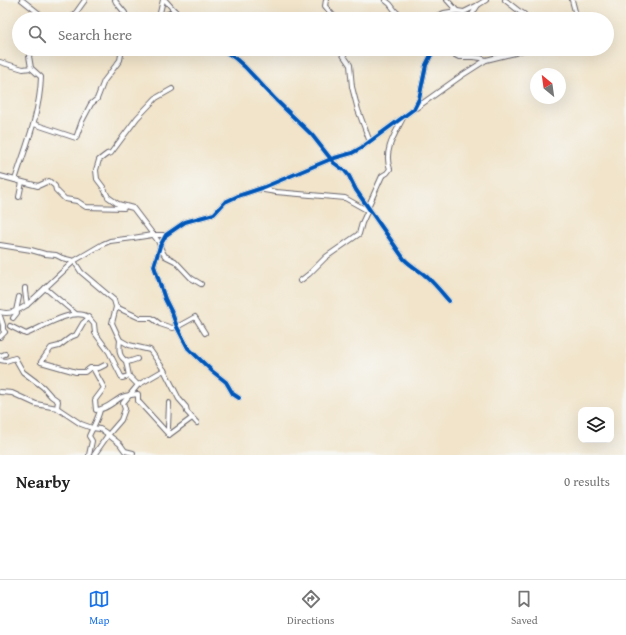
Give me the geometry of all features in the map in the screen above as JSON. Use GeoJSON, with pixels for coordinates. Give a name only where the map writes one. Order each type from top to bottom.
{"type":"FeatureCollection","features":[{"type":"Feature","properties":{"kind":"street"},"geometry":{"type":"LineString","coordinates":[[22,0],[37,12]]}},
{"type":"Feature","properties":{"kind":"street"},"geometry":{"type":"LineString","coordinates":[[76,12],[85,0]]}},
{"type":"Feature","properties":{"kind":"street"},"geometry":{"type":"LineString","coordinates":[[115,0],[124,12]]}},
{"type":"Feature","properties":{"kind":"street"},"geometry":{"type":"LineString","coordinates":[[160,12],[164,0],[175,11]]}},
{"type":"Feature","properties":{"kind":"street"},"geometry":{"type":"LineString","coordinates":[[326,0],[325,6],[330,12]]}},
{"type":"Feature","properties":{"kind":"street"},"geometry":{"type":"LineString","coordinates":[[385,0],[396,12]]}},
{"type":"Feature","properties":{"kind":"street"},"geometry":{"type":"LineString","coordinates":[[447,0],[457,12],[464,12],[486,0]]}},
{"type":"Feature","properties":{"kind":"street"},"geometry":{"type":"LineString","coordinates":[[505,0],[521,12]]}},
{"type":"Feature","properties":{"kind":"street"},"geometry":{"type":"LineString","coordinates":[[572,0],[575,12]]}},
{"type":"Feature","properties":{"kind":"street"},"geometry":{"type":"LineString","coordinates":[[474,12],[478,5]]}},
{"type":"Feature","properties":{"kind":"street"},"geometry":{"type":"LineString","coordinates":[[15,180],[34,124],[41,88],[41,77],[31,68],[29,56]]}},
{"type":"Feature","properties":{"kind":"street"},"geometry":{"type":"LineString","coordinates":[[34,124],[76,138],[82,121],[91,104],[97,99],[104,81],[120,60],[121,56]]}},
{"type":"Feature","properties":{"kind":"street"},"geometry":{"type":"LineString","coordinates":[[232,56],[245,67],[308,131],[331,160],[347,173],[369,210],[404,259],[430,280],[449,301]]}},
{"type":"Feature","properties":{"kind":"street"},"geometry":{"type":"LineString","coordinates":[[343,56],[350,65],[352,87],[358,110],[370,142]]}},
{"type":"Feature","properties":{"kind":"street"},"geometry":{"type":"LineString","coordinates":[[414,109],[418,100],[426,65],[430,56]]}},
{"type":"Feature","properties":{"kind":"street"},"geometry":{"type":"LineString","coordinates":[[457,56],[474,56],[486,60]]}},
{"type":"Feature","properties":{"kind":"street"},"geometry":{"type":"LineString","coordinates":[[239,398],[233,394],[226,382],[188,348],[177,327],[165,299],[154,266],[160,246],[166,235],[185,222],[214,214],[226,202],[238,196],[352,153],[370,142],[461,76],[486,60],[503,56]]}},
{"type":"Feature","properties":{"kind":"street"},"geometry":{"type":"LineString","coordinates":[[0,62],[23,69],[31,68]]}},
{"type":"Feature","properties":{"kind":"street"},"geometry":{"type":"LineString","coordinates":[[172,89],[156,98],[137,118],[111,153],[99,160],[96,170],[97,178],[108,197],[118,204],[133,208],[158,241],[165,256],[175,262],[192,278],[201,284]]}},
{"type":"Feature","properties":{"kind":"street"},"geometry":{"type":"LineString","coordinates":[[300,281],[326,257],[359,234],[362,223],[369,210],[382,176],[388,173],[390,169],[388,163],[388,152],[393,138],[404,117]]}},
{"type":"Feature","properties":{"kind":"street"},"geometry":{"type":"LineString","coordinates":[[0,176],[38,186],[50,181],[65,199],[77,201],[86,207],[133,208]]}},
{"type":"Feature","properties":{"kind":"street"},"geometry":{"type":"LineString","coordinates":[[19,197],[22,182]]}},
{"type":"Feature","properties":{"kind":"street"},"geometry":{"type":"LineString","coordinates":[[258,189],[345,198],[369,210]]}},
{"type":"Feature","properties":{"kind":"street"},"geometry":{"type":"LineString","coordinates":[[0,312],[8,313],[20,310],[74,261],[108,242],[152,235],[166,235]]}},
{"type":"Feature","properties":{"kind":"street"},"geometry":{"type":"LineString","coordinates":[[0,245],[56,255],[74,261],[81,272],[114,300],[116,307],[112,323],[120,340],[119,350],[122,359],[128,362],[137,359]]}},
{"type":"Feature","properties":{"kind":"street"},"geometry":{"type":"LineString","coordinates":[[25,288],[27,305]]}},
{"type":"Feature","properties":{"kind":"street"},"geometry":{"type":"LineString","coordinates":[[45,288],[76,314]]}},
{"type":"Feature","properties":{"kind":"street"},"geometry":{"type":"LineString","coordinates":[[13,318],[17,313],[16,311],[19,297]]}},
{"type":"Feature","properties":{"kind":"street"},"geometry":{"type":"LineString","coordinates":[[116,307],[140,318],[152,318],[160,324],[172,328],[177,327],[195,317],[205,333]]}},
{"type":"Feature","properties":{"kind":"street"},"geometry":{"type":"LineString","coordinates":[[10,326],[26,334],[67,315],[76,314],[87,316],[94,324],[95,333],[109,352],[122,378],[129,376]]}},
{"type":"Feature","properties":{"kind":"street"},"geometry":{"type":"LineString","coordinates":[[0,316],[4,325],[3,330],[5,332],[0,337]]}},
{"type":"Feature","properties":{"kind":"street"},"geometry":{"type":"LineString","coordinates":[[89,318],[83,323],[76,335],[59,346],[51,348],[40,362],[76,372],[85,372],[90,368],[99,368],[105,365]]}},
{"type":"Feature","properties":{"kind":"street"},"geometry":{"type":"LineString","coordinates":[[120,340],[128,345],[150,350],[164,370],[179,398],[186,407],[187,412],[197,422]]}},
{"type":"Feature","properties":{"kind":"street"},"geometry":{"type":"LineString","coordinates":[[0,360],[6,361],[15,358],[23,372],[44,387],[51,396],[58,401],[57,408]]}},
{"type":"Feature","properties":{"kind":"street"},"geometry":{"type":"LineString","coordinates":[[126,361],[129,376],[138,385]]}},
{"type":"Feature","properties":{"kind":"street"},"geometry":{"type":"LineString","coordinates":[[93,368],[104,388],[94,400],[96,410],[100,410]]}},
{"type":"Feature","properties":{"kind":"street"},"geometry":{"type":"LineString","coordinates":[[94,455],[121,420],[125,409],[124,403],[138,385],[164,370]]}},
{"type":"Feature","properties":{"kind":"street"},"geometry":{"type":"LineString","coordinates":[[0,392],[12,393],[36,404],[57,408],[81,424],[100,429],[105,432],[120,444],[125,451],[133,454],[131,455]]}},
{"type":"Feature","properties":{"kind":"street"},"geometry":{"type":"LineString","coordinates":[[100,410],[120,398],[138,394],[138,401],[169,435]]}},
{"type":"Feature","properties":{"kind":"street"},"geometry":{"type":"LineString","coordinates":[[169,403],[169,435]]}},
{"type":"Feature","properties":{"kind":"street"},"geometry":{"type":"LineString","coordinates":[[89,455],[92,441],[89,436],[92,428],[99,418],[100,410]]}},
{"type":"Feature","properties":{"kind":"street"},"geometry":{"type":"LineString","coordinates":[[169,435],[192,418]]}},
{"type":"Feature","properties":{"kind":"cycle path"},"geometry":{"type":"LineString","coordinates":[[232,56],[245,67],[312,135],[334,163],[345,171],[356,190],[404,259],[430,280],[449,301]]}},
{"type":"Feature","properties":{"kind":"cycle path"},"geometry":{"type":"LineString","coordinates":[[239,398],[233,394],[226,382],[188,348],[177,327],[165,299],[154,266],[160,246],[166,235],[185,222],[214,214],[225,202],[238,196],[262,188],[331,159],[352,153],[361,148],[414,109],[419,99],[426,65],[430,56]]}}]}
